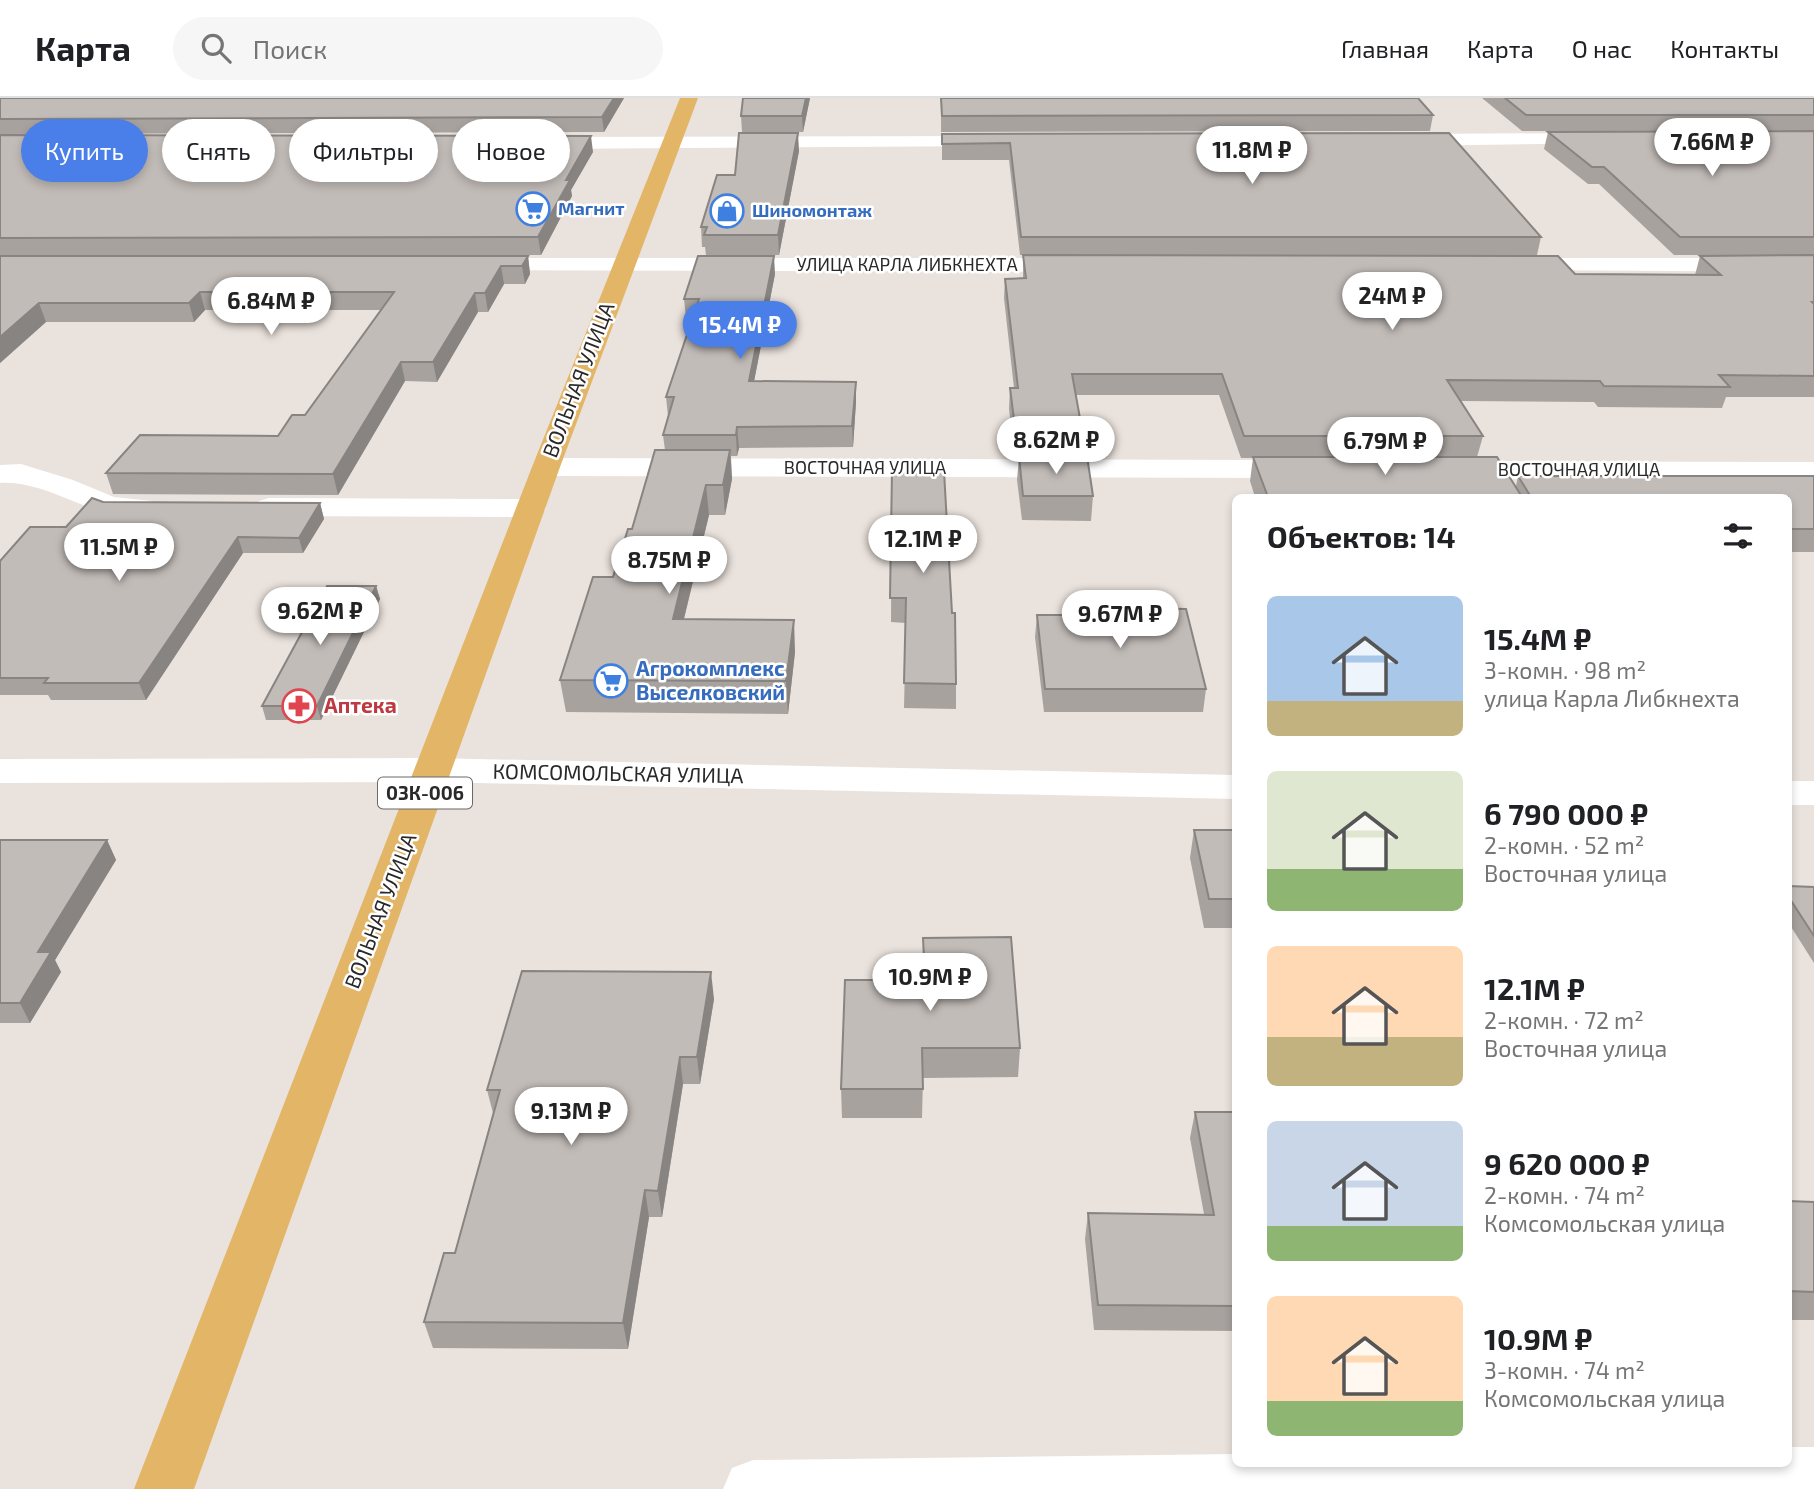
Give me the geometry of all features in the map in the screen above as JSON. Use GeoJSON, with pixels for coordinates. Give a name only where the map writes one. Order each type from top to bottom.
{"type":"FeatureCollection","features":[{"type":"Feature","properties":{"kind":"main road","name":"ВОЛЬНАЯ УЛИЦА"},"geometry":{"type":"LineString","coordinates":[[164,1489],[622,265],[689,98]]}},
{"type":"Feature","properties":{"kind":"street"},"geometry":{"type":"LineString","coordinates":[[1381,140],[1619,139]]}},
{"type":"Feature","properties":{"kind":"street"},"geometry":{"type":"LineString","coordinates":[[570,143],[1018,142]]}},
{"type":"Feature","properties":{"kind":"street","name":"УЛИЦА КАРЛА ЛИБКНЕХТА"},"geometry":{"type":"LineString","coordinates":[[456,265],[1093,265]]}},
{"type":"Feature","properties":{"kind":"street"},"geometry":{"type":"LineString","coordinates":[[1495,265],[1814,265]]}},
{"type":"Feature","properties":{"kind":"street","name":"ВОСТОЧНАЯ УЛИЦА"},"geometry":{"type":"LineString","coordinates":[[546,467],[1326,469]]}},
{"type":"Feature","properties":{"kind":"street","name":"ВОСТОЧНАЯ УЛИЦА"},"geometry":{"type":"LineString","coordinates":[[1424,469],[1814,471]]}},
{"type":"Feature","properties":{"kind":"street"},"geometry":{"type":"LineString","coordinates":[[0,474],[21,473],[63,486],[110,506],[164,507]]}},
{"type":"Feature","properties":{"kind":"street"},"geometry":{"type":"LineString","coordinates":[[246,507],[531,508]]}},
{"type":"Feature","properties":{"kind":"street","name":"КОМСОМОЛЬСКАЯ УЛИЦА"},"geometry":{"type":"LineString","coordinates":[[0,771],[433,770],[1232,787]]}},
{"type":"Feature","properties":{"kind":"street"},"geometry":{"type":"LineString","coordinates":[[1792,793],[1814,793]]}},
{"type":"Feature","properties":{"kind":"street"},"geometry":{"type":"LineString","coordinates":[[752,1489],[1814,1476]]}},
{"type":"Feature","properties":{"kind":"building"},"geometry":{"type":"Polygon","coordinates":[[[0,98],[614,98],[602,117],[0,119],[0,98]]]}},
{"type":"Feature","properties":{"kind":"building"},"geometry":{"type":"Polygon","coordinates":[[[743,98],[806,98],[802,116],[741,116],[743,98]]]}},
{"type":"Feature","properties":{"kind":"building"},"geometry":{"type":"Polygon","coordinates":[[[941,98],[1418,98],[1433,115],[942,116],[941,98]]]}},
{"type":"Feature","properties":{"kind":"building"},"geometry":{"type":"Polygon","coordinates":[[[1505,98],[1814,98],[1814,115],[1526,115],[1505,98]]]}},
{"type":"Feature","properties":{"kind":"building"},"geometry":{"type":"Polygon","coordinates":[[[1814,131],[1814,237],[1680,237],[1604,167],[1592,167],[1548,132],[1814,131]]]}},
{"type":"Feature","properties":{"kind":"building"},"geometry":{"type":"Polygon","coordinates":[[[739,133],[798,133],[778,235],[704,235],[707,227],[701,227],[717,175],[735,175],[739,133]]]}},
{"type":"Feature","properties":{"kind":"building"},"geometry":{"type":"Polygon","coordinates":[[[1449,133],[1541,237],[1021,237],[1010,143],[942,144],[942,134],[1449,133]]]}},
{"type":"Feature","properties":{"kind":"building"},"geometry":{"type":"Polygon","coordinates":[[[0,135],[21,135],[21,182],[148,182],[148,135],[162,135],[162,182],[275,182],[275,135],[289,135],[289,182],[438,182],[438,136],[452,136],[452,182],[569,182],[538,237],[0,238],[0,135]]]}},
{"type":"Feature","properties":{"kind":"building"},"geometry":{"type":"Polygon","coordinates":[[[570,136],[591,136],[570,173],[570,136]]]}},
{"type":"Feature","properties":{"kind":"building"},"geometry":{"type":"Polygon","coordinates":[[[1023,255],[1558,256],[1575,274],[1721,275],[1700,256],[1814,255],[1814,376],[1719,375],[1730,387],[1604,386],[1600,381],[1447,380],[1483,436],[1244,436],[1222,374],[1072,374],[1083,435],[1016,435],[1010,388],[1018,388],[1005,279],[1026,278],[1023,255]]]}},
{"type":"Feature","properties":{"kind":"building"},"geometry":{"type":"Polygon","coordinates":[[[0,256],[528,256],[522,266],[501,266],[485,293],[475,293],[433,362],[401,362],[333,474],[106,473],[140,435],[278,436],[292,415],[305,415],[394,292],[200,292],[189,303],[39,303],[0,337],[0,256]]]}},
{"type":"Feature","properties":{"kind":"building"},"geometry":{"type":"Polygon","coordinates":[[[698,256],[774,256],[749,381],[856,382],[852,426],[737,427],[736,435],[663,435],[674,397],[666,397],[699,299],[684,299],[698,256]]]}},
{"type":"Feature","properties":{"kind":"building"},"geometry":{"type":"Polygon","coordinates":[[[655,450],[730,450],[723,485],[706,485],[673,619],[794,620],[786,681],[560,680],[593,577],[613,577],[628,529],[632,529],[655,450]]]}},
{"type":"Feature","properties":{"kind":"building"},"geometry":{"type":"Polygon","coordinates":[[[1019,456],[1087,456],[1093,496],[1023,496],[1019,456]]]}},
{"type":"Feature","properties":{"kind":"building"},"geometry":{"type":"Polygon","coordinates":[[[1253,457],[1497,457],[1520,494],[1267,494],[1253,457]]]}},
{"type":"Feature","properties":{"kind":"building"},"geometry":{"type":"Polygon","coordinates":[[[892,471],[944,471],[952,613],[955,613],[956,684],[904,683],[906,598],[890,598],[892,471]]]}},
{"type":"Feature","properties":{"kind":"building"},"geometry":{"type":"Polygon","coordinates":[[[1518,476],[1814,476],[1814,529],[1792,529],[1792,494],[1529,494],[1518,476]]]}},
{"type":"Feature","properties":{"kind":"building"},"geometry":{"type":"Polygon","coordinates":[[[92,498],[103,502],[320,503],[299,538],[238,537],[139,683],[44,683],[48,678],[0,678],[0,561],[30,527],[66,527],[92,498]]]}},
{"type":"Feature","properties":{"kind":"building"},"geometry":{"type":"Polygon","coordinates":[[[327,586],[376,586],[317,706],[262,706],[327,586]]]}},
{"type":"Feature","properties":{"kind":"building"},"geometry":{"type":"Polygon","coordinates":[[[1089,607],[1186,609],[1206,689],[1045,689],[1037,615],[1090,615],[1089,607]]]}},
{"type":"Feature","properties":{"kind":"building"},"geometry":{"type":"Polygon","coordinates":[[[1194,830],[1232,830],[1232,899],[1209,899],[1194,830]]]}},
{"type":"Feature","properties":{"kind":"building"},"geometry":{"type":"Polygon","coordinates":[[[0,840],[107,840],[38,952],[51,952],[20,1003],[0,1003],[0,840]]]}},
{"type":"Feature","properties":{"kind":"building"},"geometry":{"type":"Polygon","coordinates":[[[1792,886],[1814,887],[1814,936],[1792,902],[1792,886]]]}},
{"type":"Feature","properties":{"kind":"building"},"geometry":{"type":"Polygon","coordinates":[[[1011,937],[1020,1048],[922,1048],[923,1089],[841,1089],[845,980],[925,980],[923,938],[1011,937]]]}},
{"type":"Feature","properties":{"kind":"building"},"geometry":{"type":"Polygon","coordinates":[[[522,971],[711,972],[697,1057],[680,1057],[658,1191],[645,1190],[623,1323],[424,1322],[444,1253],[455,1253],[500,1090],[487,1090],[522,971]]]}},
{"type":"Feature","properties":{"kind":"building"},"geometry":{"type":"Polygon","coordinates":[[[1195,1112],[1232,1112],[1232,1306],[1098,1305],[1088,1213],[1214,1215],[1195,1112]]]}},
{"type":"Feature","properties":{"kind":"building"},"geometry":{"type":"Polygon","coordinates":[[[1792,1201],[1814,1202],[1814,1292],[1792,1291],[1792,1201]]]}},
{"type":"Feature","properties":{"kind":"place","name":"Магнит"},"geometry":{"type":"Point","coordinates":[533,209]}},
{"type":"Feature","properties":{"kind":"place","name":"Шиномонтаж"},"geometry":{"type":"Point","coordinates":[727,211]}},
{"type":"Feature","properties":{"kind":"place","name":"Агрокомплекс Выселковский"},"geometry":{"type":"Point","coordinates":[611,681]}},
{"type":"Feature","properties":{"kind":"place","name":"Аптека"},"geometry":{"type":"Point","coordinates":[299,706]}}]}
